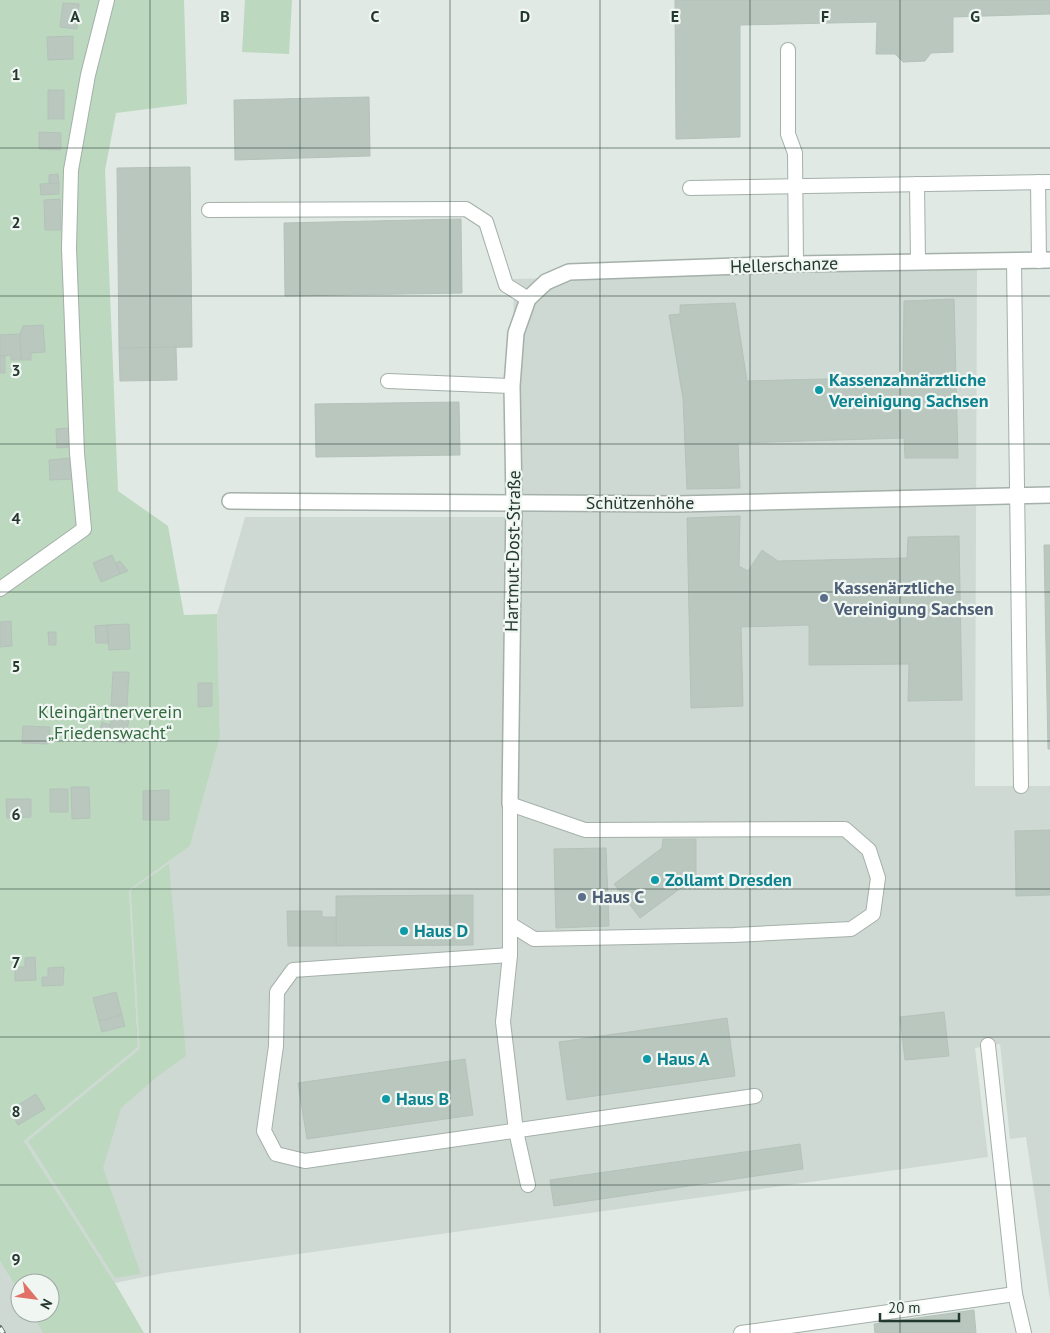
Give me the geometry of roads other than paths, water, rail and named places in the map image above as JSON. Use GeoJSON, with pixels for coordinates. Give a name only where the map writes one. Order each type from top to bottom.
{"type":"FeatureCollection","features":[{"type":"Feature","properties":{"kind":"street","name":"Hellerschanze"},"geometry":{"type":"LineString","coordinates":[[528,299],[546,282],[569,272],[796,264],[1045,260]]}},
{"type":"Feature","properties":{"kind":"street","name":"Hartmut-Dost-Straße"},"geometry":{"type":"LineString","coordinates":[[510,804],[514,502],[512,386],[516,333],[528,299]]}},
{"type":"Feature","properties":{"kind":"street","name":"Schützenhöhe"},"geometry":{"type":"LineString","coordinates":[[230,501],[677,504],[1050,495]]}},
{"type":"Feature","properties":{"kind":"lane"},"geometry":{"type":"LineString","coordinates":[[0,589],[84,529],[77,453],[69,248],[71,170],[88,75],[107,0]]}},
{"type":"Feature","properties":{"kind":"lane"},"geometry":{"type":"LineString","coordinates":[[788,50],[788,134],[795,152],[796,264]]}},
{"type":"Feature","properties":{"kind":"lane"},"geometry":{"type":"LineString","coordinates":[[690,188],[1044,182],[1045,260]]}},
{"type":"Feature","properties":{"kind":"lane"},"geometry":{"type":"LineString","coordinates":[[917,184],[918,262]]}},
{"type":"Feature","properties":{"kind":"lane"},"geometry":{"type":"LineString","coordinates":[[209,210],[466,209],[486,222],[506,285],[528,299]]}},
{"type":"Feature","properties":{"kind":"lane"},"geometry":{"type":"LineString","coordinates":[[1014,261],[1021,786]]}},
{"type":"Feature","properties":{"kind":"lane"},"geometry":{"type":"LineString","coordinates":[[388,381],[512,386]]}},
{"type":"Feature","properties":{"kind":"lane"},"geometry":{"type":"LineString","coordinates":[[510,924],[534,939],[734,935],[851,929],[873,914],[878,878],[869,850],[845,829],[585,830],[510,804],[510,924],[510,955],[503,1022],[516,1131],[528,1185]]}},
{"type":"Feature","properties":{"kind":"lane"},"geometry":{"type":"LineString","coordinates":[[510,955],[293,970],[277,992],[276,1046],[264,1131],[276,1154],[305,1161],[755,1096]]}},
{"type":"Feature","properties":{"kind":"lane"},"geometry":{"type":"LineString","coordinates":[[988,1045],[1015,1294],[1024,1333]]}},
{"type":"Feature","properties":{"kind":"lane"},"geometry":{"type":"LineString","coordinates":[[741,1333],[1015,1294]]}},
{"type":"Feature","properties":{"kind":"railway"},"geometry":{"type":"LineString","coordinates":[[0,1328],[3,1333]]}},
{"type":"Feature","properties":{"kind":"place","name":"Kassenzahnärztliche Vereinigung Sachsen"},"geometry":{"type":"Point","coordinates":[819,390]}},
{"type":"Feature","properties":{"kind":"place","name":"Kassenärztliche Vereinigung Sachsen"},"geometry":{"type":"Point","coordinates":[824,598]}},
{"type":"Feature","properties":{"kind":"place","name":"Zollamt Dresden"},"geometry":{"type":"Point","coordinates":[655,880]}},
{"type":"Feature","properties":{"kind":"place","name":"Haus C"},"geometry":{"type":"Point","coordinates":[582,897]}},
{"type":"Feature","properties":{"kind":"place","name":"Haus D"},"geometry":{"type":"Point","coordinates":[404,931]}},
{"type":"Feature","properties":{"kind":"place","name":"Haus A"},"geometry":{"type":"Point","coordinates":[647,1059]}},
{"type":"Feature","properties":{"kind":"place","name":"Haus B"},"geometry":{"type":"Point","coordinates":[386,1099]}},
{"type":"Feature","properties":{"kind":"park label","name":"Kleingärtnerverein „Friedenswacht“"},"geometry":{"type":"Point","coordinates":[110,722]}}]}
